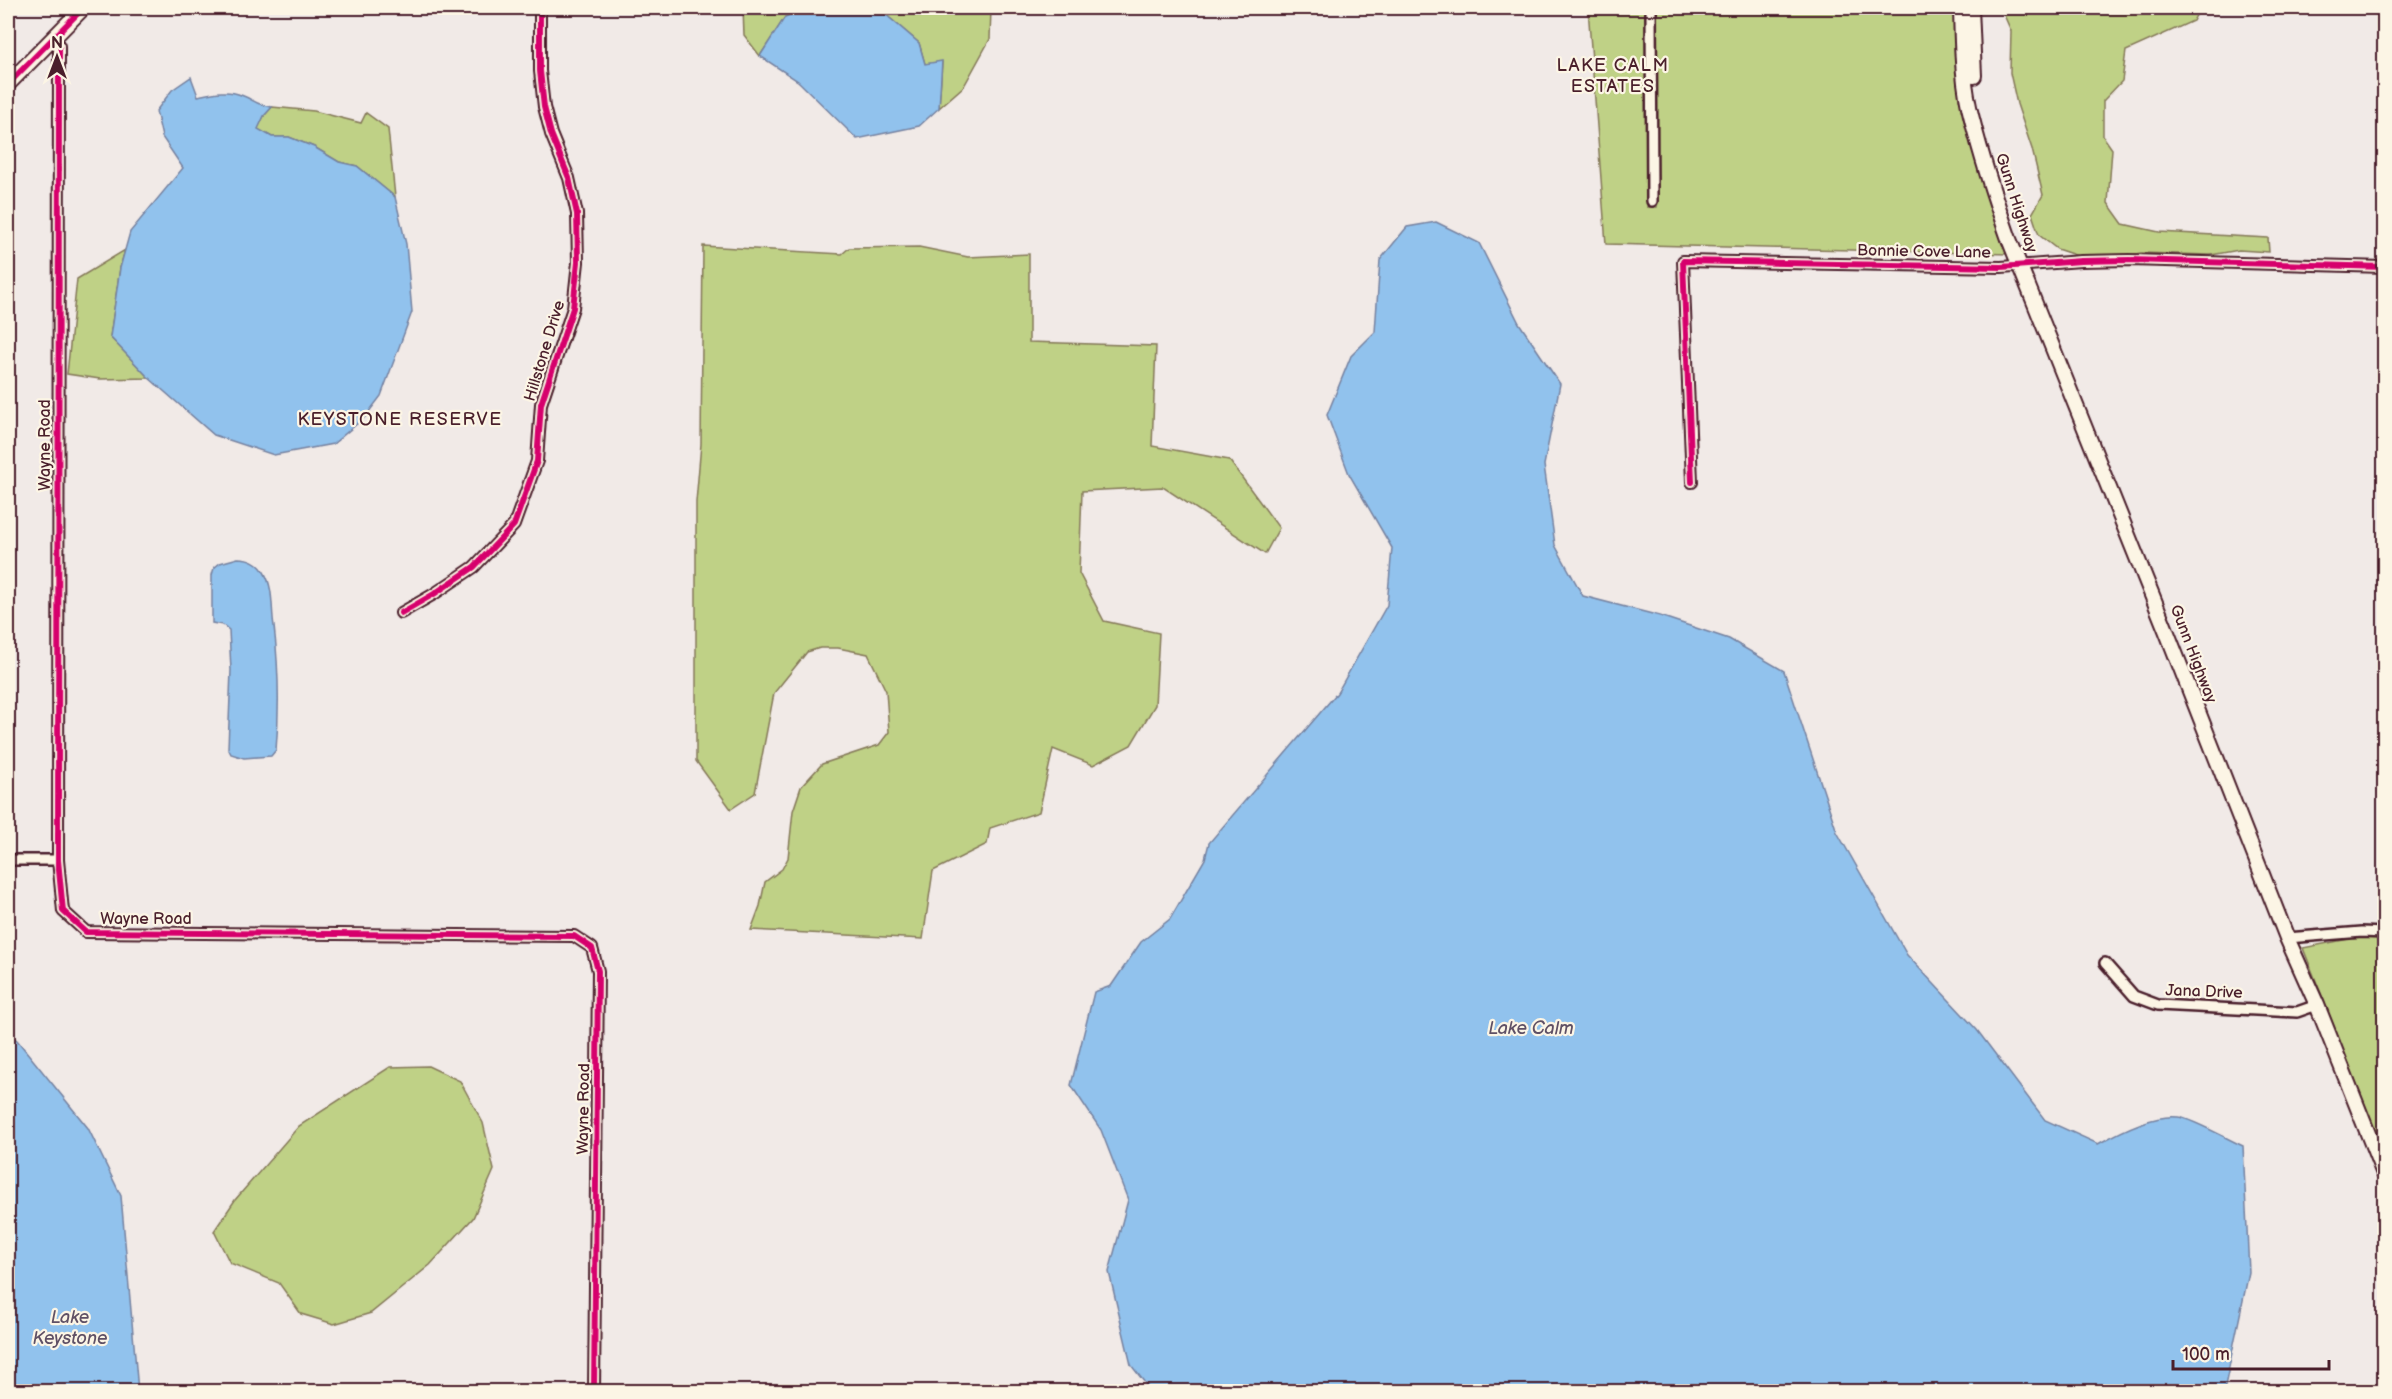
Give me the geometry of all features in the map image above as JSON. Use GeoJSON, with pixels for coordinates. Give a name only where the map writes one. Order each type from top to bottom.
{"type":"FeatureCollection","features":[{"type":"Feature","properties":{"kind":"main road"},"geometry":{"type":"LineString","coordinates":[[8,84],[83,8]]}},
{"type":"Feature","properties":{"kind":"main road","name":"Gunn Highway"},"geometry":{"type":"LineString","coordinates":[[1961,8],[1967,94],[1971,118],[1991,187],[2020,267],[2287,938],[2317,1005],[2385,1174]]}},
{"type":"Feature","properties":{"kind":"main road","name":"Gunn Highway"},"geometry":{"type":"LineString","coordinates":[[1971,8],[1974,81],[1980,144]]}},
{"type":"Feature","properties":{"kind":"street","name":"Hillstone Drive"},"geometry":{"type":"LineString","coordinates":[[401,613],[474,567],[514,525],[537,461],[541,404],[573,308],[578,262],[577,214],[569,178],[551,134],[544,106],[540,71],[540,8]]}},
{"type":"Feature","properties":{"kind":"street"},"geometry":{"type":"LineString","coordinates":[[1651,8],[1652,201]]}},
{"type":"Feature","properties":{"kind":"street","name":"Wayne Road"},"geometry":{"type":"LineString","coordinates":[[54,37],[59,46],[58,860],[63,911],[86,932],[574,936],[592,948],[598,970],[594,1392]]}},
{"type":"Feature","properties":{"kind":"street","name":"Bonnie Cove Lane"},"geometry":{"type":"LineString","coordinates":[[1692,482],[1683,261],[2020,267],[2081,261],[2129,261],[2385,267]]}},
{"type":"Feature","properties":{"kind":"street"},"geometry":{"type":"LineString","coordinates":[[8,860],[58,860]]}},
{"type":"Feature","properties":{"kind":"street"},"geometry":{"type":"LineString","coordinates":[[2287,938],[2362,932],[2385,933]]}},
{"type":"Feature","properties":{"kind":"street","name":"Jana Drive"},"geometry":{"type":"LineString","coordinates":[[2106,963],[2134,996],[2158,1005],[2296,1012],[2317,1005]]}},
{"type":"Feature","properties":{"kind":"green space"},"geometry":{"type":"Polygon","coordinates":[[[743,8],[805,8],[785,17],[760,56],[744,35],[743,8]]]}},
{"type":"Feature","properties":{"kind":"green space"},"geometry":{"type":"Polygon","coordinates":[[[878,8],[991,8],[990,39],[964,86],[939,108],[942,62],[925,64],[919,43],[878,8]]]}},
{"type":"Feature","properties":{"kind":"green space"},"geometry":{"type":"Polygon","coordinates":[[[1588,8],[1646,8],[1647,207],[1657,207],[1656,8],[1955,8],[1956,24],[2009,254],[1606,244],[1588,8]]]}},
{"type":"Feature","properties":{"kind":"green space"},"geometry":{"type":"Polygon","coordinates":[[[2001,8],[2200,8],[2193,21],[2126,51],[2122,81],[2103,101],[2103,136],[2112,149],[2108,203],[2123,224],[2159,232],[2268,238],[2269,252],[2239,250],[2211,255],[2141,253],[2093,261],[2057,249],[2039,235],[2032,214],[2043,195],[2010,73],[2011,31],[2001,8]]]}},
{"type":"Feature","properties":{"kind":"green space"},"geometry":{"type":"Polygon","coordinates":[[[272,107],[314,111],[361,123],[366,113],[388,129],[395,197],[357,166],[339,162],[314,147],[289,137],[272,137],[257,129],[272,107]]]}},
{"type":"Feature","properties":{"kind":"green space"},"geometry":{"type":"Polygon","coordinates":[[[703,246],[842,254],[849,248],[919,247],[968,257],[1029,254],[1029,342],[1156,346],[1152,446],[1229,460],[1279,528],[1265,554],[1163,487],[1082,491],[1079,573],[1104,621],[1159,633],[1155,705],[1131,745],[1093,765],[1053,749],[1039,812],[990,828],[987,844],[933,871],[923,939],[751,930],[760,906],[765,882],[782,869],[788,858],[793,811],[801,787],[822,764],[879,745],[889,732],[886,691],[868,654],[838,648],[820,648],[807,652],[774,693],[755,793],[731,809],[696,761],[696,502],[701,444],[703,246]]]}},
{"type":"Feature","properties":{"kind":"green space"},"geometry":{"type":"Polygon","coordinates":[[[125,250],[120,268],[110,337],[149,378],[100,379],[67,374],[77,279],[125,250]]]}},
{"type":"Feature","properties":{"kind":"green space"},"geometry":{"type":"Polygon","coordinates":[[[2384,932],[2384,1153],[2303,948],[2384,932]]]}},
{"type":"Feature","properties":{"kind":"green space"},"geometry":{"type":"Polygon","coordinates":[[[428,1066],[460,1081],[483,1123],[494,1170],[473,1218],[430,1265],[371,1313],[334,1324],[301,1314],[279,1283],[230,1263],[214,1231],[235,1200],[299,1126],[390,1067],[428,1066]]]}},
{"type":"Feature","properties":{"kind":"water"},"geometry":{"type":"Polygon","coordinates":[[[805,8],[878,8],[919,43],[925,64],[942,61],[939,108],[919,126],[857,139],[798,81],[760,56],[785,17],[805,8]]]}},
{"type":"Feature","properties":{"kind":"water"},"geometry":{"type":"Polygon","coordinates":[[[191,77],[198,96],[230,92],[272,107],[264,116],[258,129],[272,137],[289,137],[314,147],[339,162],[357,166],[395,197],[406,244],[412,312],[381,396],[365,417],[333,444],[274,455],[214,435],[149,378],[110,337],[120,268],[130,232],[183,168],[162,137],[156,111],[172,90],[191,77]]]}},
{"type":"Feature","properties":{"kind":"water","name":"Lake Calm"},"geometry":{"type":"Polygon","coordinates":[[[1436,222],[1479,243],[1519,323],[1560,384],[1544,465],[1555,545],[1583,596],[1660,616],[1729,639],[1784,671],[1837,832],[1907,955],[1977,1030],[2045,1120],[2098,1144],[2147,1121],[2178,1117],[2201,1125],[2243,1146],[2249,1272],[2224,1391],[1152,1392],[1131,1365],[1109,1272],[1128,1200],[1101,1130],[1071,1085],[1094,992],[1111,986],[1141,942],[1170,919],[1205,859],[1209,843],[1337,693],[1387,605],[1392,548],[1349,474],[1327,415],[1351,356],[1375,332],[1380,260],[1407,227],[1436,222]]]}},
{"type":"Feature","properties":{"kind":"water"},"geometry":{"type":"Polygon","coordinates":[[[238,558],[249,560],[259,566],[267,578],[271,592],[277,658],[278,703],[276,750],[271,756],[244,758],[231,754],[228,748],[231,670],[229,630],[223,625],[212,623],[212,575],[214,568],[220,563],[238,558]]]}},
{"type":"Feature","properties":{"kind":"water","name":"Lake Keystone"},"geometry":{"type":"Polygon","coordinates":[[[8,1034],[17,1040],[88,1128],[121,1196],[138,1391],[8,1391],[8,1034]]]}},
{"type":"Feature","properties":{"kind":"cycle path"},"geometry":{"type":"LineString","coordinates":[[8,84],[83,8]]}},
{"type":"Feature","properties":{"kind":"cycle path"},"geometry":{"type":"LineString","coordinates":[[401,613],[474,567],[514,525],[537,461],[541,404],[573,308],[578,262],[577,214],[569,178],[551,134],[544,107],[540,71],[540,8]]}},
{"type":"Feature","properties":{"kind":"cycle path"},"geometry":{"type":"LineString","coordinates":[[54,37],[59,46],[58,860],[63,911],[86,932],[574,936],[592,948],[598,971],[594,1392]]}},
{"type":"Feature","properties":{"kind":"cycle path"},"geometry":{"type":"LineString","coordinates":[[1692,482],[1683,261],[2001,267],[2129,260],[2384,267]]}},
{"type":"Feature","properties":{"kind":"district","name":"LAKE CALM ESTATES"},"geometry":{"type":"Point","coordinates":[1613,76]}},
{"type":"Feature","properties":{"kind":"district","name":"KEYSTONE RESERVE"},"geometry":{"type":"Point","coordinates":[400,419]}}]}
